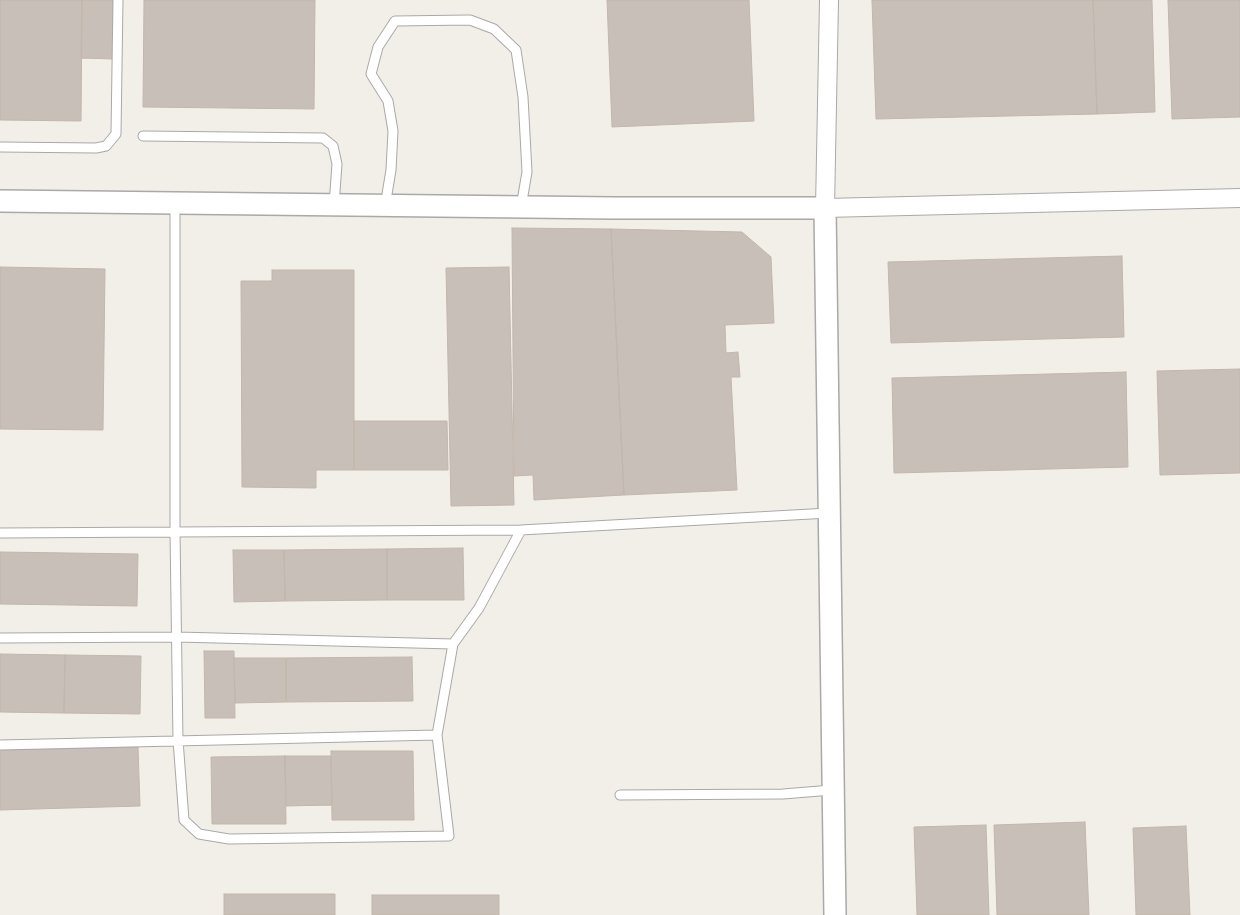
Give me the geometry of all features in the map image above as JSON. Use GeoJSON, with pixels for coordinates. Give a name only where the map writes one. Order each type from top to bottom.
{"type":"FeatureCollection","features":[{"type":"Feature","properties":{"kind":"street"},"geometry":{"type":"LineString","coordinates":[[829,0],[824,208],[835,915]]}},
{"type":"Feature","properties":{"kind":"street"},"geometry":{"type":"LineString","coordinates":[[0,202],[521,208],[824,208],[1240,198]]}},
{"type":"Feature","properties":{"kind":"lane"},"geometry":{"type":"LineString","coordinates":[[0,147],[96,148],[106,146],[116,134],[118,0]]}},
{"type":"Feature","properties":{"kind":"lane"},"geometry":{"type":"LineString","coordinates":[[385,206],[391,170],[393,131],[388,101],[371,74],[378,47],[394,21],[470,20],[494,29],[516,50],[523,98],[527,172],[521,208]]}},
{"type":"Feature","properties":{"kind":"lane"},"geometry":{"type":"LineString","coordinates":[[144,136],[323,138],[333,146],[337,164],[334,205]]}},
{"type":"Feature","properties":{"kind":"lane"},"geometry":{"type":"LineString","coordinates":[[175,204],[175,532],[178,740],[184,820],[199,834],[229,839],[449,836],[438,735],[453,644],[479,608],[521,530]]}},
{"type":"Feature","properties":{"kind":"lane"},"geometry":{"type":"LineString","coordinates":[[0,533],[521,530],[829,513]]}},
{"type":"Feature","properties":{"kind":"lane"},"geometry":{"type":"LineString","coordinates":[[0,638],[177,637],[453,644]]}},
{"type":"Feature","properties":{"kind":"lane"},"geometry":{"type":"LineString","coordinates":[[0,745],[438,735]]}},
{"type":"Feature","properties":{"kind":"lane"},"geometry":{"type":"LineString","coordinates":[[620,795],[783,794],[833,790]]}},
{"type":"Feature","properties":{"kind":"building"},"geometry":{"type":"Polygon","coordinates":[[[0,0],[82,0],[81,121],[0,120],[0,0]]]}},
{"type":"Feature","properties":{"kind":"building"},"geometry":{"type":"Polygon","coordinates":[[[82,0],[114,0],[113,59],[81,58],[82,0]]]}},
{"type":"Feature","properties":{"kind":"building"},"geometry":{"type":"Polygon","coordinates":[[[144,0],[315,0],[314,109],[143,107],[144,0]]]}},
{"type":"Feature","properties":{"kind":"building"},"geometry":{"type":"Polygon","coordinates":[[[607,0],[749,0],[754,121],[612,127],[607,0]]]}},
{"type":"Feature","properties":{"kind":"building"},"geometry":{"type":"Polygon","coordinates":[[[872,0],[1093,0],[1097,114],[876,119],[872,0]]]}},
{"type":"Feature","properties":{"kind":"building"},"geometry":{"type":"Polygon","coordinates":[[[1093,0],[1152,0],[1155,112],[1097,114],[1093,0]]]}},
{"type":"Feature","properties":{"kind":"building"},"geometry":{"type":"Polygon","coordinates":[[[1168,0],[1240,0],[1240,117],[1172,119],[1168,0]]]}},
{"type":"Feature","properties":{"kind":"building"},"geometry":{"type":"Polygon","coordinates":[[[512,228],[611,229],[624,495],[534,500],[533,475],[514,476],[512,228]]]}},
{"type":"Feature","properties":{"kind":"building"},"geometry":{"type":"Polygon","coordinates":[[[611,229],[742,232],[771,257],[774,323],[725,325],[726,353],[738,352],[740,377],[731,377],[737,490],[624,495],[611,229]]]}},
{"type":"Feature","properties":{"kind":"building"},"geometry":{"type":"Polygon","coordinates":[[[1122,256],[1124,337],[891,343],[888,262],[1122,256]]]}},
{"type":"Feature","properties":{"kind":"building"},"geometry":{"type":"Polygon","coordinates":[[[0,267],[105,269],[103,430],[0,429],[0,267]]]}},
{"type":"Feature","properties":{"kind":"building"},"geometry":{"type":"Polygon","coordinates":[[[509,267],[514,505],[451,506],[446,268],[509,267]]]}},
{"type":"Feature","properties":{"kind":"building"},"geometry":{"type":"Polygon","coordinates":[[[272,270],[354,270],[354,470],[316,470],[316,488],[242,487],[241,281],[272,281],[272,270]]]}},
{"type":"Feature","properties":{"kind":"building"},"geometry":{"type":"Polygon","coordinates":[[[1240,369],[1240,473],[1160,475],[1157,371],[1240,369]]]}},
{"type":"Feature","properties":{"kind":"building"},"geometry":{"type":"Polygon","coordinates":[[[1126,372],[1128,467],[894,473],[892,378],[1126,372]]]}},
{"type":"Feature","properties":{"kind":"building"},"geometry":{"type":"Polygon","coordinates":[[[354,421],[447,421],[448,470],[354,470],[354,421]]]}},
{"type":"Feature","properties":{"kind":"building"},"geometry":{"type":"Polygon","coordinates":[[[463,548],[464,600],[387,600],[387,549],[463,548]]]}},
{"type":"Feature","properties":{"kind":"building"},"geometry":{"type":"Polygon","coordinates":[[[387,549],[387,600],[285,601],[284,550],[387,549]]]}},
{"type":"Feature","properties":{"kind":"building"},"geometry":{"type":"Polygon","coordinates":[[[233,550],[284,550],[285,601],[234,602],[233,550]]]}},
{"type":"Feature","properties":{"kind":"building"},"geometry":{"type":"Polygon","coordinates":[[[0,552],[138,554],[137,606],[0,604],[0,552]]]}},
{"type":"Feature","properties":{"kind":"building"},"geometry":{"type":"Polygon","coordinates":[[[204,651],[234,651],[235,718],[205,718],[204,651]]]}},
{"type":"Feature","properties":{"kind":"building"},"geometry":{"type":"Polygon","coordinates":[[[0,654],[65,655],[64,713],[0,712],[0,654]]]}},
{"type":"Feature","properties":{"kind":"building"},"geometry":{"type":"Polygon","coordinates":[[[65,655],[141,656],[140,714],[64,713],[65,655]]]}},
{"type":"Feature","properties":{"kind":"building"},"geometry":{"type":"Polygon","coordinates":[[[412,657],[413,701],[286,702],[286,658],[412,657]]]}},
{"type":"Feature","properties":{"kind":"building"},"geometry":{"type":"Polygon","coordinates":[[[234,658],[286,658],[286,702],[235,703],[234,658]]]}},
{"type":"Feature","properties":{"kind":"building"},"geometry":{"type":"Polygon","coordinates":[[[138,747],[140,806],[0,810],[0,750],[138,747]]]}},
{"type":"Feature","properties":{"kind":"building"},"geometry":{"type":"Polygon","coordinates":[[[331,751],[413,751],[414,820],[332,820],[331,751]]]}},
{"type":"Feature","properties":{"kind":"building"},"geometry":{"type":"Polygon","coordinates":[[[285,756],[286,824],[212,824],[211,757],[285,756]]]}},
{"type":"Feature","properties":{"kind":"building"},"geometry":{"type":"Polygon","coordinates":[[[285,756],[331,756],[332,805],[286,806],[285,756]]]}},
{"type":"Feature","properties":{"kind":"building"},"geometry":{"type":"Polygon","coordinates":[[[1085,822],[1089,915],[997,915],[994,825],[1085,822]]]}},
{"type":"Feature","properties":{"kind":"building"},"geometry":{"type":"Polygon","coordinates":[[[986,825],[989,915],[917,915],[914,827],[986,825]]]}},
{"type":"Feature","properties":{"kind":"building"},"geometry":{"type":"Polygon","coordinates":[[[1186,826],[1190,915],[1136,915],[1133,828],[1186,826]]]}},
{"type":"Feature","properties":{"kind":"building"},"geometry":{"type":"Polygon","coordinates":[[[224,894],[335,894],[335,915],[224,915],[224,894]]]}},
{"type":"Feature","properties":{"kind":"building"},"geometry":{"type":"Polygon","coordinates":[[[372,895],[499,895],[499,915],[372,915],[372,895]]]}}]}
